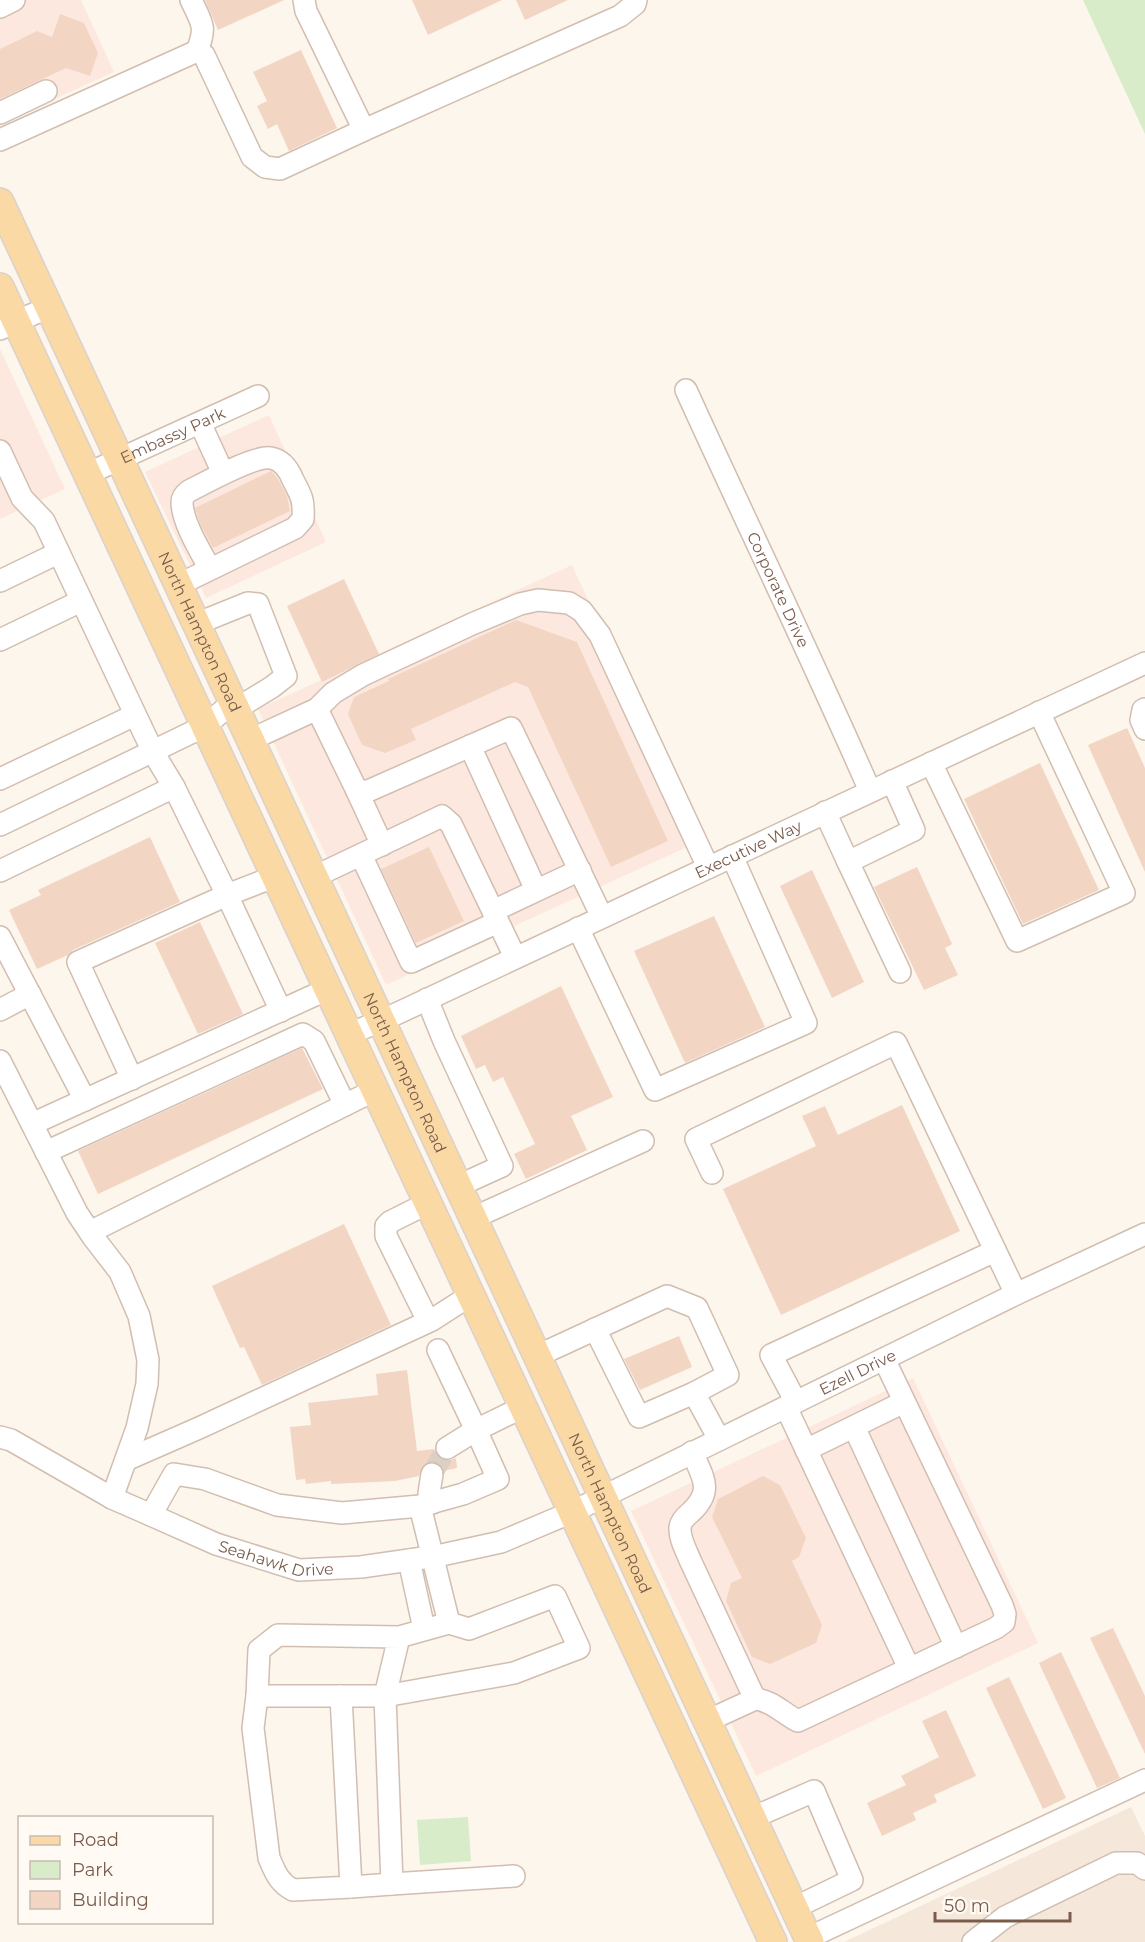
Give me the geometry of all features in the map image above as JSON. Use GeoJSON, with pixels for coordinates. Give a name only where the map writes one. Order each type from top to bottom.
{"type":"FeatureCollection","features":[{"type":"Feature","properties":{"kind":"main road","name":"North Hampton Road"},"geometry":{"type":"LineString","coordinates":[[0,202],[809,1940]]}},
{"type":"Feature","properties":{"kind":"main road","name":"North Hampton Road"},"geometry":{"type":"LineString","coordinates":[[0,287],[8,325],[87,474],[773,1942]]}},
{"type":"Feature","properties":{"kind":"main road"},"geometry":{"type":"LineString","coordinates":[[677,1736],[707,1721]]}},
{"type":"Feature","properties":{"kind":"street"},"geometry":{"type":"LineString","coordinates":[[0,7],[14,0]]}},
{"type":"Feature","properties":{"kind":"street"},"geometry":{"type":"LineString","coordinates":[[0,140],[197,51],[203,36],[203,24],[191,0]]}},
{"type":"Feature","properties":{"kind":"street"},"geometry":{"type":"LineString","coordinates":[[304,0],[306,11],[364,130]]}},
{"type":"Feature","properties":{"kind":"street"},"geometry":{"type":"LineString","coordinates":[[197,51],[204,55],[252,157],[265,167],[280,169],[620,16],[635,4],[636,0]]}},
{"type":"Feature","properties":{"kind":"street"},"geometry":{"type":"LineString","coordinates":[[0,112],[46,91]]}},
{"type":"Feature","properties":{"kind":"street"},"geometry":{"type":"LineString","coordinates":[[8,325],[49,307]]}},
{"type":"Feature","properties":{"kind":"street","name":"Corporate Drive"},"geometry":{"type":"LineString","coordinates":[[686,390],[870,791]]}},
{"type":"Feature","properties":{"kind":"street","name":"Embassy Park"},"geometry":{"type":"LineString","coordinates":[[87,474],[258,396]]}},
{"type":"Feature","properties":{"kind":"street"},"geometry":{"type":"LineString","coordinates":[[200,423],[223,473]]}},
{"type":"Feature","properties":{"kind":"street"},"geometry":{"type":"LineString","coordinates":[[0,451],[22,498],[44,521],[135,715],[227,895],[281,1011]]}},
{"type":"Feature","properties":{"kind":"street"},"geometry":{"type":"LineString","coordinates":[[178,585],[295,528],[303,519],[304,502],[291,474],[281,462],[269,457],[238,466],[184,495],[182,501],[188,525],[210,569]]}},
{"type":"Feature","properties":{"kind":"street"},"geometry":{"type":"LineString","coordinates":[[0,581],[58,553]]}},
{"type":"Feature","properties":{"kind":"street"},"geometry":{"type":"LineString","coordinates":[[250,740],[317,709],[333,693],[363,675],[472,624],[520,604],[538,600],[569,603],[582,611],[600,635],[708,867]]}},
{"type":"Feature","properties":{"kind":"street"},"geometry":{"type":"LineString","coordinates":[[0,640],[81,601]]}},
{"type":"Feature","properties":{"kind":"street"},"geometry":{"type":"LineString","coordinates":[[0,825],[205,726],[234,706],[272,687],[286,676],[258,604],[248,603],[196,624]]}},
{"type":"Feature","properties":{"kind":"street","name":"Executive Way"},"geometry":{"type":"LineString","coordinates":[[349,1034],[1145,663]]}},
{"type":"Feature","properties":{"kind":"street"},"geometry":{"type":"LineString","coordinates":[[317,709],[382,845]]}},
{"type":"Feature","properties":{"kind":"street"},"geometry":{"type":"LineString","coordinates":[[1145,709],[1141,720],[1145,729]]}},
{"type":"Feature","properties":{"kind":"street"},"geometry":{"type":"LineString","coordinates":[[931,763],[1017,941],[1124,893],[1039,712]]}},
{"type":"Feature","properties":{"kind":"street"},"geometry":{"type":"LineString","coordinates":[[0,778],[135,715]]}},
{"type":"Feature","properties":{"kind":"street"},"geometry":{"type":"LineString","coordinates":[[357,791],[368,791],[511,728],[602,916]]}},
{"type":"Feature","properties":{"kind":"street"},"geometry":{"type":"LineString","coordinates":[[470,746],[536,890]]}},
{"type":"Feature","properties":{"kind":"street"},"geometry":{"type":"LineString","coordinates":[[848,861],[914,830],[892,781]]}},
{"type":"Feature","properties":{"kind":"street"},"geometry":{"type":"LineString","coordinates":[[0,871],[174,788]]}},
{"type":"Feature","properties":{"kind":"street"},"geometry":{"type":"LineString","coordinates":[[825,812],[900,972]]}},
{"type":"Feature","properties":{"kind":"street"},"geometry":{"type":"LineString","coordinates":[[314,877],[442,816],[452,824],[515,957]]}},
{"type":"Feature","properties":{"kind":"street"},"geometry":{"type":"LineString","coordinates":[[361,855],[411,962],[496,916],[536,890],[580,870]]}},
{"type":"Feature","properties":{"kind":"street"},"geometry":{"type":"LineString","coordinates":[[578,928],[655,1090],[806,1023],[732,856]]}},
{"type":"Feature","properties":{"kind":"street"},"geometry":{"type":"LineString","coordinates":[[132,1079],[78,962],[227,895],[276,876]]}},
{"type":"Feature","properties":{"kind":"street"},"geometry":{"type":"LineString","coordinates":[[0,937],[85,1100]]}},
{"type":"Feature","properties":{"kind":"street"},"geometry":{"type":"LineString","coordinates":[[32,1124],[328,989]]}},
{"type":"Feature","properties":{"kind":"street"},"geometry":{"type":"LineString","coordinates":[[0,1010],[30,994]]}},
{"type":"Feature","properties":{"kind":"street"},"geometry":{"type":"LineString","coordinates":[[427,999],[502,1166],[458,1186]]}},
{"type":"Feature","properties":{"kind":"street"},"geometry":{"type":"LineString","coordinates":[[46,1152],[303,1034],[314,1041],[345,1105]]}},
{"type":"Feature","properties":{"kind":"street"},"geometry":{"type":"LineString","coordinates":[[712,1173],[696,1139],[896,1043],[1016,1294]]}},
{"type":"Feature","properties":{"kind":"street"},"geometry":{"type":"LineString","coordinates":[[0,1061],[77,1213],[120,1272],[139,1316],[148,1360],[147,1384],[137,1428],[112,1498]]}},
{"type":"Feature","properties":{"kind":"street"},"geometry":{"type":"LineString","coordinates":[[90,1232],[375,1090]]}},
{"type":"Feature","properties":{"kind":"street"},"geometry":{"type":"LineString","coordinates":[[473,1218],[643,1141]]}},
{"type":"Feature","properties":{"kind":"street"},"geometry":{"type":"LineString","coordinates":[[428,1203],[386,1226],[386,1236],[428,1321]]}},
{"type":"Feature","properties":{"kind":"street","name":"Ezell Drive"},"geometry":{"type":"LineString","coordinates":[[572,1512],[1016,1294],[1145,1234]]}},
{"type":"Feature","properties":{"kind":"street"},"geometry":{"type":"LineString","coordinates":[[909,1668],[806,1450],[771,1355],[995,1251]]}},
{"type":"Feature","properties":{"kind":"street"},"geometry":{"type":"LineString","coordinates":[[126,1460],[428,1321],[471,1295]]}},
{"type":"Feature","properties":{"kind":"street"},"geometry":{"type":"LineString","coordinates":[[537,1356],[595,1329],[667,1296],[697,1308],[728,1375],[639,1417],[595,1329]]}},
{"type":"Feature","properties":{"kind":"street"},"geometry":{"type":"LineString","coordinates":[[151,1515],[174,1474],[205,1479],[277,1505],[342,1513],[426,1505],[463,1494],[498,1479],[438,1350]]}},
{"type":"Feature","properties":{"kind":"street"},"geometry":{"type":"LineString","coordinates":[[707,1721],[756,1698],[763,1699],[798,1721],[996,1628],[1004,1622],[1005,1614],[884,1359]]}},
{"type":"Feature","properties":{"kind":"street"},"geometry":{"type":"LineString","coordinates":[[694,1393],[719,1439]]}},
{"type":"Feature","properties":{"kind":"street"},"geometry":{"type":"LineString","coordinates":[[806,1450],[904,1402]]}},
{"type":"Feature","properties":{"kind":"street"},"geometry":{"type":"LineString","coordinates":[[447,1448],[476,1430],[523,1407]]}},
{"type":"Feature","properties":{"kind":"street"},"geometry":{"type":"LineString","coordinates":[[854,1427],[956,1647]]}},
{"type":"Feature","properties":{"kind":"street","name":"Seahawk Drive"},"geometry":{"type":"LineString","coordinates":[[0,1437],[11,1440],[112,1498],[216,1544],[299,1570],[361,1567],[433,1556],[501,1542],[572,1512]]}},
{"type":"Feature","properties":{"kind":"street"},"geometry":{"type":"LineString","coordinates":[[692,1452],[705,1485],[705,1494],[698,1505],[684,1518],[680,1527],[682,1537],[690,1560],[756,1698]]}},
{"type":"Feature","properties":{"kind":"street"},"geometry":{"type":"LineString","coordinates":[[432,1474],[426,1505],[433,1556],[449,1623]]}},
{"type":"Feature","properties":{"kind":"street"},"geometry":{"type":"LineString","coordinates":[[408,1560],[424,1629]]}},
{"type":"Feature","properties":{"kind":"street"},"geometry":{"type":"LineString","coordinates":[[257,1696],[386,1696],[514,1673],[579,1648],[555,1596],[469,1629],[449,1623],[399,1637],[278,1635],[259,1650],[253,1728],[269,1858],[276,1876],[286,1887],[293,1890],[514,1876]]}},
{"type":"Feature","properties":{"kind":"street"},"geometry":{"type":"LineString","coordinates":[[392,1884],[386,1696],[399,1637]]}},
{"type":"Feature","properties":{"kind":"street"},"geometry":{"type":"LineString","coordinates":[[341,1696],[351,1887]]}},
{"type":"Feature","properties":{"kind":"street"},"geometry":{"type":"LineString","coordinates":[[809,1940],[1145,1780]]}},
{"type":"Feature","properties":{"kind":"street"},"geometry":{"type":"LineString","coordinates":[[752,1818],[814,1791],[852,1880],[794,1908]]}},
{"type":"Feature","properties":{"kind":"street"},"geometry":{"type":"LineString","coordinates":[[973,1942],[1005,1917],[1116,1863],[1137,1863],[1145,1869]]}},
{"type":"Feature","properties":{"kind":"shaded area"},"geometry":{"type":"Polygon","coordinates":[[[0,0],[81,0],[114,72],[0,124],[0,0]]]}},
{"type":"Feature","properties":{"kind":"shaded area"},"geometry":{"type":"Polygon","coordinates":[[[0,349],[65,489],[0,519],[0,349]]]}},
{"type":"Feature","properties":{"kind":"shaded area"},"geometry":{"type":"Polygon","coordinates":[[[269,415],[326,542],[206,598],[145,472],[269,415]]]}},
{"type":"Feature","properties":{"kind":"shaded area"},"geometry":{"type":"Polygon","coordinates":[[[572,565],[700,841],[386,985],[258,709],[572,565]]]}},
{"type":"Feature","properties":{"kind":"shaded area"},"geometry":{"type":"Polygon","coordinates":[[[913,1378],[1038,1643],[756,1776],[631,1511],[913,1378]]]}},
{"type":"Feature","properties":{"kind":"shaded area"},"geometry":{"type":"Polygon","coordinates":[[[1131,1807],[1145,1836],[1145,1942],[844,1942],[1131,1807]]]}},
{"type":"Feature","properties":{"kind":"green space"},"geometry":{"type":"Polygon","coordinates":[[[1083,0],[1145,0],[1145,134],[1083,0]]]}},
{"type":"Feature","properties":{"kind":"green space"},"geometry":{"type":"Polygon","coordinates":[[[468,1817],[471,1861],[420,1865],[417,1820],[468,1817]]]}},
{"type":"Feature","properties":{"kind":"building"},"geometry":{"type":"Polygon","coordinates":[[[205,0],[284,0],[218,30],[205,0]]]}},
{"type":"Feature","properties":{"kind":"building"},"geometry":{"type":"Polygon","coordinates":[[[412,0],[502,0],[428,35],[412,0]]]}},
{"type":"Feature","properties":{"kind":"building"},"geometry":{"type":"Polygon","coordinates":[[[516,0],[568,0],[525,20],[516,0]]]}},
{"type":"Feature","properties":{"kind":"building"},"geometry":{"type":"Polygon","coordinates":[[[60,14],[84,23],[98,53],[90,76],[66,68],[0,99],[0,49],[37,31],[52,37],[60,14]]]}},
{"type":"Feature","properties":{"kind":"building"},"geometry":{"type":"Polygon","coordinates":[[[301,50],[337,128],[289,151],[277,124],[268,129],[257,106],[267,101],[253,72],[301,50]]]}},
{"type":"Feature","properties":{"kind":"building"},"geometry":{"type":"Polygon","coordinates":[[[271,471],[287,496],[290,511],[213,548],[195,508],[271,471]]]}},
{"type":"Feature","properties":{"kind":"building"},"geometry":{"type":"Polygon","coordinates":[[[344,579],[379,654],[322,682],[287,606],[344,579]]]}},
{"type":"Feature","properties":{"kind":"building"},"geometry":{"type":"Polygon","coordinates":[[[516,620],[577,642],[668,841],[611,867],[528,687],[515,682],[411,729],[416,740],[385,753],[362,745],[348,714],[354,697],[516,620]]]}},
{"type":"Feature","properties":{"kind":"building"},"geometry":{"type":"Polygon","coordinates":[[[1127,728],[1145,768],[1145,872],[1088,745],[1127,728]]]}},
{"type":"Feature","properties":{"kind":"building"},"geometry":{"type":"Polygon","coordinates":[[[1040,763],[1099,890],[1023,924],[964,799],[1040,763]]]}},
{"type":"Feature","properties":{"kind":"building"},"geometry":{"type":"Polygon","coordinates":[[[150,837],[180,902],[73,950],[68,955],[37,969],[9,910],[41,895],[38,890],[150,837]]]}},
{"type":"Feature","properties":{"kind":"building"},"geometry":{"type":"Polygon","coordinates":[[[429,847],[464,921],[416,943],[381,869],[429,847]]]}},
{"type":"Feature","properties":{"kind":"building"},"geometry":{"type":"Polygon","coordinates":[[[917,867],[952,944],[945,948],[958,975],[924,990],[874,887],[917,867]]]}},
{"type":"Feature","properties":{"kind":"building"},"geometry":{"type":"Polygon","coordinates":[[[812,870],[864,982],[832,998],[780,886],[812,870]]]}},
{"type":"Feature","properties":{"kind":"building"},"geometry":{"type":"Polygon","coordinates":[[[714,916],[765,1027],[685,1063],[634,951],[714,916]]]}},
{"type":"Feature","properties":{"kind":"building"},"geometry":{"type":"Polygon","coordinates":[[[200,922],[243,1014],[198,1034],[155,943],[200,922]]]}},
{"type":"Feature","properties":{"kind":"building"},"geometry":{"type":"Polygon","coordinates":[[[561,986],[613,1097],[571,1116],[587,1150],[526,1179],[514,1154],[535,1144],[503,1077],[493,1082],[485,1065],[476,1069],[461,1036],[561,986]]]}},
{"type":"Feature","properties":{"kind":"building"},"geometry":{"type":"Polygon","coordinates":[[[302,1048],[323,1089],[98,1194],[78,1151],[302,1048]]]}},
{"type":"Feature","properties":{"kind":"building"},"geometry":{"type":"Polygon","coordinates":[[[902,1105],[960,1231],[781,1315],[723,1189],[816,1146],[802,1116],[825,1106],[838,1135],[902,1105]]]}},
{"type":"Feature","properties":{"kind":"building"},"geometry":{"type":"Polygon","coordinates":[[[344,1224],[391,1325],[262,1385],[244,1347],[240,1348],[212,1286],[344,1224]]]}},
{"type":"Feature","properties":{"kind":"building"},"geometry":{"type":"Polygon","coordinates":[[[679,1336],[692,1367],[640,1390],[624,1359],[679,1336]]]}},
{"type":"Feature","properties":{"kind":"building"},"geometry":{"type":"Polygon","coordinates":[[[407,1370],[417,1451],[434,1449],[442,1459],[448,1461],[456,1458],[457,1468],[444,1471],[433,1461],[423,1466],[419,1476],[395,1481],[331,1484],[331,1481],[306,1484],[305,1479],[296,1480],[290,1427],[311,1425],[308,1403],[378,1395],[376,1374],[407,1370]]]}},
{"type":"Feature","properties":{"kind":"building"},"geometry":{"type":"Polygon","coordinates":[[[763,1476],[780,1485],[806,1538],[799,1557],[792,1561],[822,1625],[816,1643],[770,1664],[752,1657],[726,1601],[731,1583],[742,1578],[712,1517],[718,1499],[763,1476]]]}},
{"type":"Feature","properties":{"kind":"building"},"geometry":{"type":"Polygon","coordinates":[[[1113,1628],[1145,1696],[1145,1754],[1090,1638],[1113,1628]]]}},
{"type":"Feature","properties":{"kind":"building"},"geometry":{"type":"Polygon","coordinates":[[[1061,1652],[1120,1778],[1097,1788],[1039,1663],[1061,1652]]]}},
{"type":"Feature","properties":{"kind":"building"},"geometry":{"type":"Polygon","coordinates":[[[1009,1677],[1066,1798],[1043,1809],[986,1688],[1009,1677]]]}},
{"type":"Feature","properties":{"kind":"building"},"geometry":{"type":"Polygon","coordinates":[[[946,1710],[976,1776],[934,1795],[937,1802],[913,1813],[916,1820],[882,1836],[867,1803],[906,1785],[901,1776],[939,1757],[922,1721],[946,1710]]]}},
{"type":"Feature","properties":{"kind":"tunnel"},"geometry":{"type":"LineString","coordinates":[[432,1474],[447,1448]]}}]}
